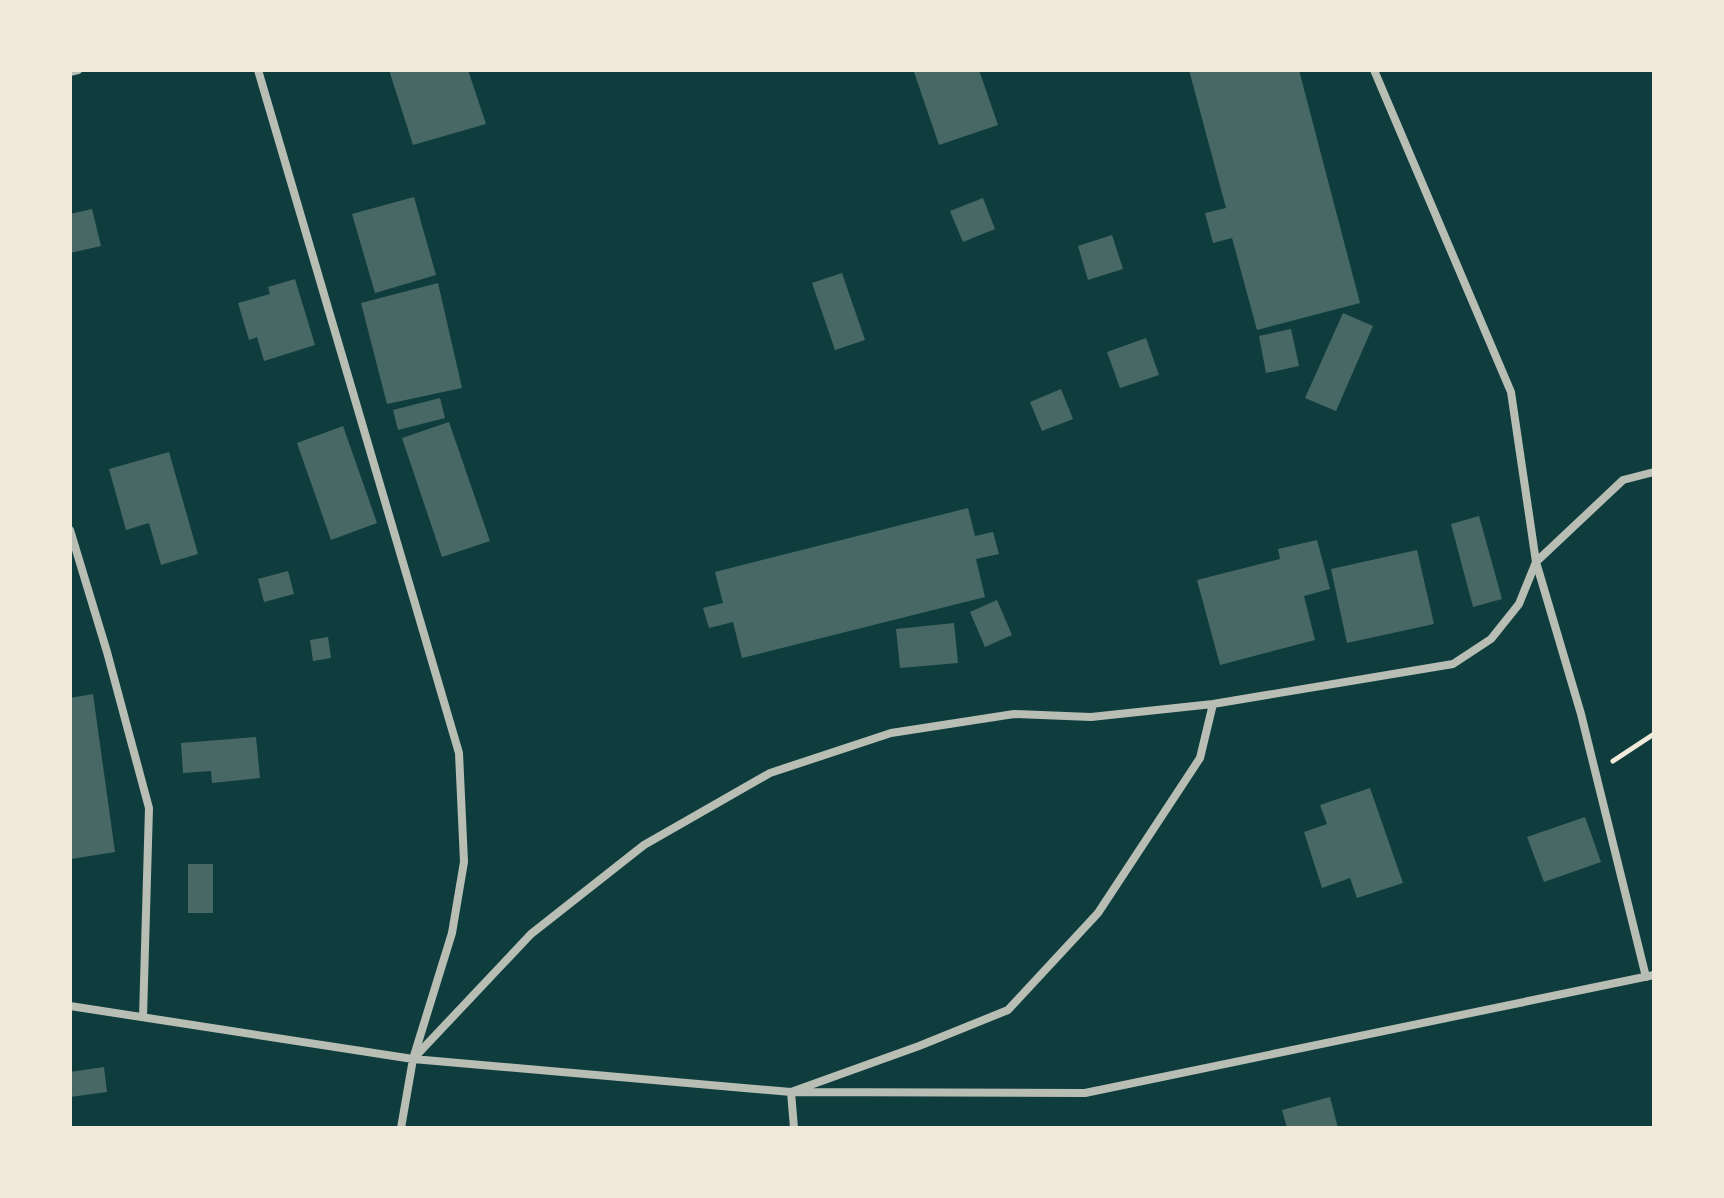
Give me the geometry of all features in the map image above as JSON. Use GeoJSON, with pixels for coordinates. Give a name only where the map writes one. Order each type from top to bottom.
{"type":"FeatureCollection","features":[{"type":"Feature","properties":{"kind":"street"},"geometry":{"type":"LineString","coordinates":[[70,72],[78,70]]}},
{"type":"Feature","properties":{"kind":"street"},"geometry":{"type":"LineString","coordinates":[[258,70],[459,753],[464,862],[452,933],[413,1059],[401,1128]]}},
{"type":"Feature","properties":{"kind":"street"},"geometry":{"type":"LineString","coordinates":[[70,1006],[413,1059],[791,1092],[1085,1093],[1650,976],[1581,714],[1536,562],[1511,392],[1374,70]]}},
{"type":"Feature","properties":{"kind":"street"},"geometry":{"type":"LineString","coordinates":[[413,1059],[531,934],[644,845],[770,773],[891,733],[1014,714],[1091,717],[1213,704],[1453,664],[1491,639],[1519,604],[1536,562],[1623,480],[1654,472]]}},
{"type":"Feature","properties":{"kind":"street"},"geometry":{"type":"LineString","coordinates":[[70,530],[149,808],[143,1017]]}},
{"type":"Feature","properties":{"kind":"street"},"geometry":{"type":"LineString","coordinates":[[791,1092],[1008,1010],[1098,913],[1200,758],[1213,704]]}},
{"type":"Feature","properties":{"kind":"street"},"geometry":{"type":"LineString","coordinates":[[791,1092],[794,1128]]}},
{"type":"Feature","properties":{"kind":"path"},"geometry":{"type":"LineString","coordinates":[[1595,773],[1654,734]]}},
{"type":"Feature","properties":{"kind":"building"},"geometry":{"type":"Polygon","coordinates":[[[389,70],[468,70],[486,124],[413,145],[389,70]]]}},
{"type":"Feature","properties":{"kind":"building"},"geometry":{"type":"Polygon","coordinates":[[[979,70],[998,125],[939,145],[914,72],[979,70]]]}},
{"type":"Feature","properties":{"kind":"building"},"geometry":{"type":"Polygon","coordinates":[[[1189,70],[1299,70],[1360,303],[1257,330],[1232,238],[1213,243],[1205,213],[1226,208],[1189,70]]]}},
{"type":"Feature","properties":{"kind":"building"},"geometry":{"type":"Polygon","coordinates":[[[414,197],[436,275],[375,293],[352,214],[414,197]]]}},
{"type":"Feature","properties":{"kind":"building"},"geometry":{"type":"Polygon","coordinates":[[[983,198],[995,229],[963,242],[950,211],[983,198]]]}},
{"type":"Feature","properties":{"kind":"building"},"geometry":{"type":"Polygon","coordinates":[[[92,209],[101,246],[70,253],[70,214],[92,209]]]}},
{"type":"Feature","properties":{"kind":"building"},"geometry":{"type":"Polygon","coordinates":[[[1112,235],[1123,269],[1088,280],[1078,246],[1112,235]]]}},
{"type":"Feature","properties":{"kind":"building"},"geometry":{"type":"Polygon","coordinates":[[[842,273],[865,340],[835,350],[812,283],[842,273]]]}},
{"type":"Feature","properties":{"kind":"building"},"geometry":{"type":"Polygon","coordinates":[[[295,279],[315,345],[264,361],[257,337],[249,340],[238,303],[270,294],[268,287],[295,279]]]}},
{"type":"Feature","properties":{"kind":"building"},"geometry":{"type":"Polygon","coordinates":[[[438,283],[462,388],[387,404],[361,303],[438,283]]]}},
{"type":"Feature","properties":{"kind":"building"},"geometry":{"type":"Polygon","coordinates":[[[1343,313],[1373,326],[1336,411],[1305,398],[1343,313]]]}},
{"type":"Feature","properties":{"kind":"building"},"geometry":{"type":"Polygon","coordinates":[[[1291,329],[1299,366],[1266,373],[1259,336],[1291,329]]]}},
{"type":"Feature","properties":{"kind":"building"},"geometry":{"type":"Polygon","coordinates":[[[1146,338],[1159,375],[1120,388],[1107,352],[1146,338]]]}},
{"type":"Feature","properties":{"kind":"building"},"geometry":{"type":"Polygon","coordinates":[[[1061,389],[1073,419],[1042,431],[1030,402],[1061,389]]]}},
{"type":"Feature","properties":{"kind":"building"},"geometry":{"type":"Polygon","coordinates":[[[440,398],[445,418],[398,430],[393,410],[440,398]]]}},
{"type":"Feature","properties":{"kind":"building"},"geometry":{"type":"Polygon","coordinates":[[[449,422],[490,541],[442,557],[402,438],[449,422]]]}},
{"type":"Feature","properties":{"kind":"building"},"geometry":{"type":"Polygon","coordinates":[[[343,426],[377,523],[331,540],[297,443],[343,426]]]}},
{"type":"Feature","properties":{"kind":"building"},"geometry":{"type":"Polygon","coordinates":[[[169,452],[198,554],[161,565],[149,523],[126,530],[109,469],[169,452]]]}},
{"type":"Feature","properties":{"kind":"building"},"geometry":{"type":"Polygon","coordinates":[[[968,508],[975,536],[993,532],[999,554],[976,559],[985,597],[742,658],[733,622],[709,628],[703,608],[723,603],[715,572],[968,508]]]}},
{"type":"Feature","properties":{"kind":"building"},"geometry":{"type":"Polygon","coordinates":[[[1479,516],[1502,599],[1473,607],[1451,524],[1479,516]]]}},
{"type":"Feature","properties":{"kind":"building"},"geometry":{"type":"Polygon","coordinates":[[[1317,540],[1330,589],[1304,596],[1315,640],[1220,665],[1197,580],[1280,559],[1278,549],[1317,540]]]}},
{"type":"Feature","properties":{"kind":"building"},"geometry":{"type":"Polygon","coordinates":[[[1417,550],[1434,624],[1347,643],[1331,569],[1417,550]]]}},
{"type":"Feature","properties":{"kind":"building"},"geometry":{"type":"Polygon","coordinates":[[[288,571],[294,594],[264,602],[258,579],[288,571]]]}},
{"type":"Feature","properties":{"kind":"building"},"geometry":{"type":"Polygon","coordinates":[[[997,600],[1012,635],[985,647],[970,612],[997,600]]]}},
{"type":"Feature","properties":{"kind":"building"},"geometry":{"type":"Polygon","coordinates":[[[954,623],[958,663],[900,668],[896,629],[954,623]]]}},
{"type":"Feature","properties":{"kind":"building"},"geometry":{"type":"Polygon","coordinates":[[[328,637],[331,658],[313,661],[310,640],[328,637]]]}},
{"type":"Feature","properties":{"kind":"building"},"geometry":{"type":"Polygon","coordinates":[[[93,694],[115,852],[71,859],[70,698],[93,694]]]}},
{"type":"Feature","properties":{"kind":"building"},"geometry":{"type":"Polygon","coordinates":[[[256,737],[260,778],[212,783],[211,771],[183,773],[181,743],[256,737]]]}},
{"type":"Feature","properties":{"kind":"building"},"geometry":{"type":"Polygon","coordinates":[[[1370,788],[1403,883],[1357,898],[1350,878],[1322,888],[1304,832],[1327,824],[1320,805],[1370,788]]]}},
{"type":"Feature","properties":{"kind":"building"},"geometry":{"type":"Polygon","coordinates":[[[1585,817],[1601,862],[1544,882],[1527,837],[1585,817]]]}},
{"type":"Feature","properties":{"kind":"building"},"geometry":{"type":"Polygon","coordinates":[[[188,864],[213,864],[213,913],[188,913],[188,864]]]}},
{"type":"Feature","properties":{"kind":"building"},"geometry":{"type":"Polygon","coordinates":[[[104,1067],[107,1092],[70,1097],[70,1072],[104,1067]]]}},
{"type":"Feature","properties":{"kind":"building"},"geometry":{"type":"Polygon","coordinates":[[[1330,1097],[1338,1128],[1287,1128],[1282,1110],[1330,1097]]]}}]}
